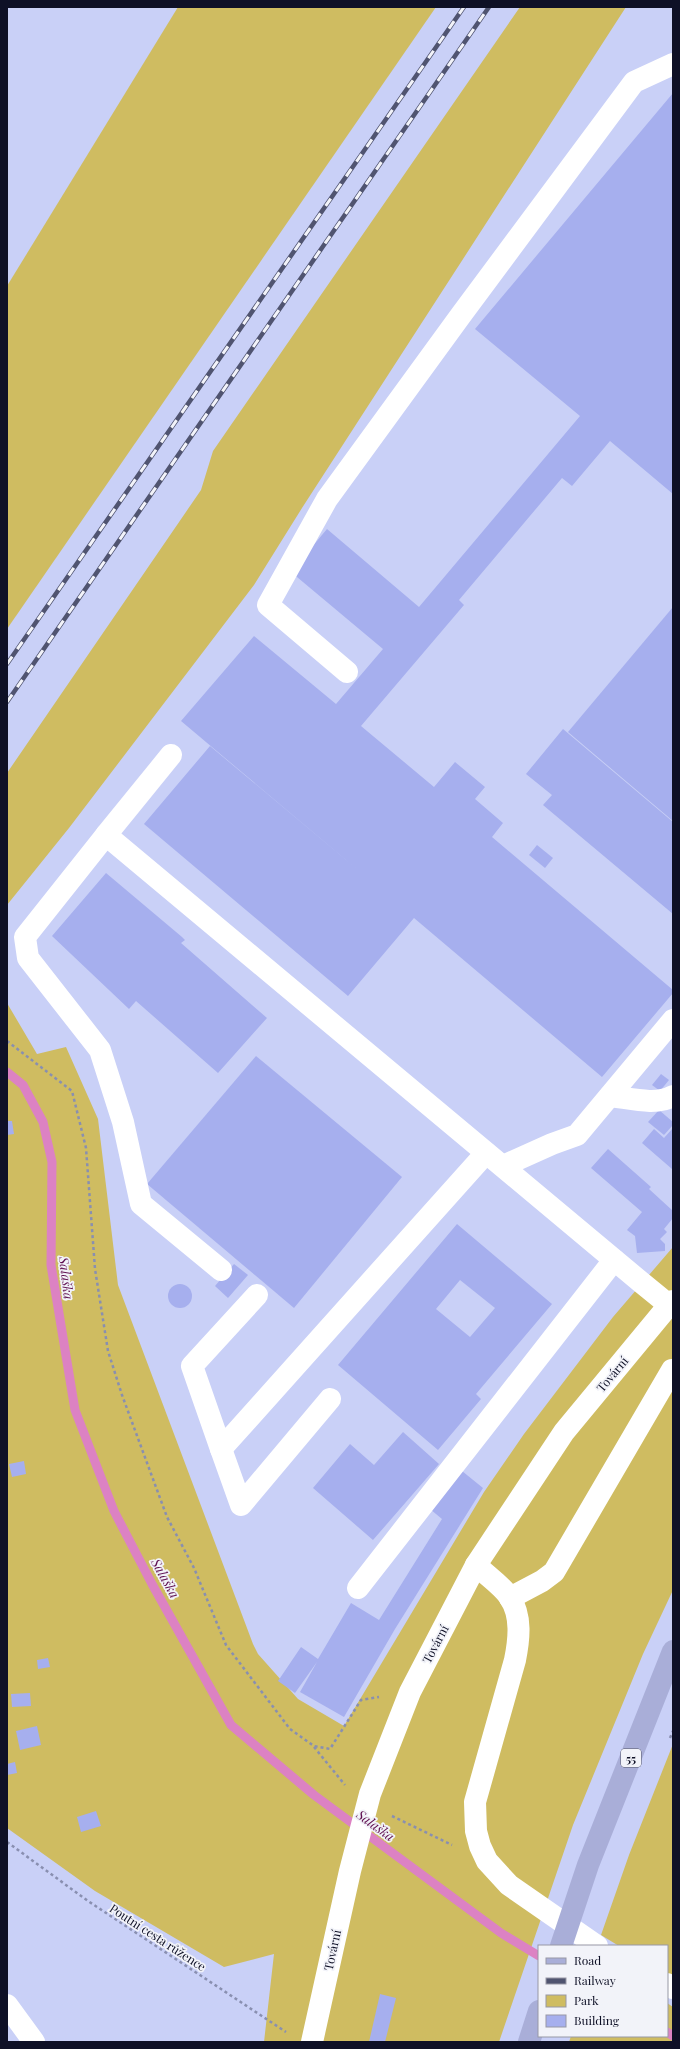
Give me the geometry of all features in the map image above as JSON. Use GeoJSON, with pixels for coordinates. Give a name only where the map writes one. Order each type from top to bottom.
{"type":"FeatureCollection","features":[{"type":"Feature","properties":{"kind":"main road","name":"55"},"geometry":{"type":"LineString","coordinates":[[561,1945],[588,1865],[673,1651]]}},
{"type":"Feature","properties":{"kind":"main road"},"geometry":{"type":"LineString","coordinates":[[529,2042],[538,2014]]}},
{"type":"Feature","properties":{"kind":"street"},"geometry":{"type":"LineString","coordinates":[[347,672],[268,605],[327,499],[460,315],[634,82],[673,64]]}},
{"type":"Feature","properties":{"kind":"street"},"geometry":{"type":"LineString","coordinates":[[171,755],[25,937],[28,958],[100,1050],[123,1122],[141,1204],[221,1270]]}},
{"type":"Feature","properties":{"kind":"street"},"geometry":{"type":"LineString","coordinates":[[106,835],[614,1260],[672,1304]]}},
{"type":"Feature","properties":{"kind":"street"},"geometry":{"type":"LineString","coordinates":[[503,1166],[552,1144],[576,1136],[672,1025]]}},
{"type":"Feature","properties":{"kind":"street"},"geometry":{"type":"LineString","coordinates":[[610,1096],[654,1100],[668,1099],[673,1096]]}},
{"type":"Feature","properties":{"kind":"street"},"geometry":{"type":"LineString","coordinates":[[221,1449],[486,1153]]}},
{"type":"Feature","properties":{"kind":"street"},"geometry":{"type":"LineString","coordinates":[[358,1588],[614,1260]]}},
{"type":"Feature","properties":{"kind":"street"},"geometry":{"type":"LineString","coordinates":[[256,1295],[192,1366],[241,1505],[330,1400]]}},
{"type":"Feature","properties":{"kind":"street","name":"Tovární"},"geometry":{"type":"LineString","coordinates":[[312,2042],[350,1871],[370,1794],[410,1692],[476,1566],[564,1432],[672,1304]]}},
{"type":"Feature","properties":{"kind":"street"},"geometry":{"type":"LineString","coordinates":[[510,1598],[542,1581],[554,1572],[672,1370]]}},
{"type":"Feature","properties":{"kind":"street"},"geometry":{"type":"LineString","coordinates":[[476,1566],[510,1598],[517,1617],[519,1640],[515,1660],[475,1802],[476,1831],[480,1846],[487,1861],[509,1885],[596,1945]]}},
{"type":"Feature","properties":{"kind":"street"},"geometry":{"type":"LineString","coordinates":[[7,2006],[34,2042]]}},
{"type":"Feature","properties":{"kind":"path"},"geometry":{"type":"LineString","coordinates":[[7,1041],[72,1091],[86,1148],[95,1269],[108,1351],[122,1396],[167,1517],[194,1568],[226,1645],[290,1729],[314,1746],[330,1749],[361,1700],[410,1692]]}},
{"type":"Feature","properties":{"kind":"path","name":"Poutní cesta růžence"},"geometry":{"type":"LineString","coordinates":[[7,1842],[88,1901],[288,2033]]}},
{"type":"Feature","properties":{"kind":"green space"},"geometry":{"type":"Polygon","coordinates":[[[178,7],[436,7],[7,629],[7,286],[178,7]]]}},
{"type":"Feature","properties":{"kind":"green space"},"geometry":{"type":"Polygon","coordinates":[[[520,7],[626,7],[302,508],[254,585],[69,828],[7,905],[7,773],[201,490],[213,451],[520,7]]]}},
{"type":"Feature","properties":{"kind":"green space"},"geometry":{"type":"Polygon","coordinates":[[[7,1003],[37,1054],[66,1047],[98,1119],[118,1285],[253,1644],[258,1654],[298,1699],[344,1726],[484,1492],[524,1434],[613,1317],[673,1247],[673,1590],[643,1654],[573,1825],[499,2042],[264,2042],[274,1954],[224,1967],[95,1891],[7,1828],[7,1003]]]}},
{"type":"Feature","properties":{"kind":"green space"},"geometry":{"type":"Polygon","coordinates":[[[673,1744],[673,1978],[668,1976],[668,1945],[617,1945],[601,1935],[629,1855],[673,1744]]]}},
{"type":"Feature","properties":{"kind":"green space"},"geometry":{"type":"Polygon","coordinates":[[[668,2004],[673,2007],[673,2042],[569,2042],[571,2037],[668,2037],[668,2004]]]}},
{"type":"Feature","properties":{"kind":"building"},"geometry":{"type":"Polygon","coordinates":[[[673,93],[673,494],[610,441],[572,486],[562,478],[459,600],[464,605],[361,726],[434,787],[455,762],[485,787],[475,799],[503,823],[492,837],[673,990],[673,993],[602,1077],[414,918],[348,996],[144,824],[210,746],[370,880],[181,721],[254,636],[336,704],[383,649],[291,572],[327,529],[419,607],[580,416],[475,329],[673,93]]]}},
{"type":"Feature","properties":{"kind":"building"},"geometry":{"type":"Polygon","coordinates":[[[673,607],[673,821],[568,732],[673,607]]]}},
{"type":"Feature","properties":{"kind":"building"},"geometry":{"type":"Polygon","coordinates":[[[563,729],[673,822],[673,914],[543,805],[552,795],[526,774],[563,729]]]}},
{"type":"Feature","properties":{"kind":"building"},"geometry":{"type":"Polygon","coordinates":[[[537,845],[553,858],[545,868],[529,855],[537,845]]]}},
{"type":"Feature","properties":{"kind":"building"},"geometry":{"type":"Polygon","coordinates":[[[106,873],[182,937],[185,940],[181,943],[267,1018],[218,1073],[136,1001],[129,1009],[52,936],[106,873]]]}},
{"type":"Feature","properties":{"kind":"building"},"geometry":{"type":"Polygon","coordinates":[[[256,1056],[402,1177],[294,1308],[147,1184],[256,1056]]]}},
{"type":"Feature","properties":{"kind":"building"},"geometry":{"type":"Polygon","coordinates":[[[661,1074],[669,1080],[660,1091],[652,1085],[661,1074]]]}},
{"type":"Feature","properties":{"kind":"building"},"geometry":{"type":"Polygon","coordinates":[[[659,1110],[673,1122],[673,1125],[664,1135],[648,1122],[659,1110]]]}},
{"type":"Feature","properties":{"kind":"building"},"geometry":{"type":"Polygon","coordinates":[[[7,1121],[12,1121],[14,1134],[7,1135],[7,1121]]]}},
{"type":"Feature","properties":{"kind":"building"},"geometry":{"type":"Polygon","coordinates":[[[673,1128],[672,1169],[642,1143],[654,1129],[664,1138],[673,1128]]]}},
{"type":"Feature","properties":{"kind":"building"},"geometry":{"type":"Polygon","coordinates":[[[608,1149],[651,1187],[649,1189],[673,1211],[673,1218],[664,1229],[667,1232],[660,1239],[665,1244],[665,1251],[637,1253],[635,1236],[627,1230],[642,1212],[591,1168],[608,1149]]]}},
{"type":"Feature","properties":{"kind":"building"},"geometry":{"type":"Polygon","coordinates":[[[457,1224],[552,1304],[476,1394],[481,1399],[438,1450],[338,1365],[457,1224]],[[460,1280],[436,1309],[470,1337],[495,1308],[460,1280]]]}},
{"type":"Feature","properties":{"kind":"building"},"geometry":{"type":"Polygon","coordinates":[[[234,1264],[248,1275],[228,1298],[215,1286],[234,1264]]]}},
{"type":"Feature","properties":{"kind":"building"},"geometry":{"type":"Polygon","coordinates":[[[180,1284],[189,1287],[192,1296],[189,1305],[180,1308],[171,1305],[168,1296],[171,1287],[180,1284]]]}},
{"type":"Feature","properties":{"kind":"building"},"geometry":{"type":"Polygon","coordinates":[[[403,1432],[439,1464],[373,1540],[313,1488],[350,1444],[374,1465],[403,1432]]]}},
{"type":"Feature","properties":{"kind":"building"},"geometry":{"type":"Polygon","coordinates":[[[24,1461],[26,1474],[12,1477],[9,1464],[24,1461]]]}},
{"type":"Feature","properties":{"kind":"building"},"geometry":{"type":"Polygon","coordinates":[[[462,1471],[483,1488],[395,1629],[344,1717],[300,1692],[317,1662],[295,1693],[278,1681],[301,1647],[318,1659],[351,1603],[379,1620],[442,1519],[430,1509],[462,1471]]]}},
{"type":"Feature","properties":{"kind":"building"},"geometry":{"type":"Polygon","coordinates":[[[48,1658],[50,1667],[38,1669],[37,1660],[48,1658]]]}},
{"type":"Feature","properties":{"kind":"building"},"geometry":{"type":"Polygon","coordinates":[[[30,1693],[31,1706],[12,1707],[11,1694],[30,1693]]]}},
{"type":"Feature","properties":{"kind":"building"},"geometry":{"type":"Polygon","coordinates":[[[37,1726],[41,1745],[20,1750],[16,1731],[37,1726]]]}},
{"type":"Feature","properties":{"kind":"building"},"geometry":{"type":"Polygon","coordinates":[[[15,1762],[17,1773],[7,1775],[7,1764],[15,1762]]]}},
{"type":"Feature","properties":{"kind":"building"},"geometry":{"type":"Polygon","coordinates":[[[96,1811],[101,1826],[81,1832],[77,1817],[96,1811]]]}},
{"type":"Feature","properties":{"kind":"building"},"geometry":{"type":"Polygon","coordinates":[[[380,1994],[396,1998],[385,2042],[369,2042],[380,1994]]]}},
{"type":"Feature","properties":{"kind":"waterway","name":"Salaška"},"geometry":{"type":"LineString","coordinates":[[7,1072],[23,1085],[43,1122],[52,1162],[51,1265],[75,1410],[114,1511],[152,1584],[231,1725],[314,1795],[501,1933],[538,1955]]}},
{"type":"Feature","properties":{"kind":"waterway","name":"Salaška"},"geometry":{"type":"LineString","coordinates":[[668,2033],[673,2036]]}},
{"type":"Feature","properties":{"kind":"railway"},"geometry":{"type":"LineString","coordinates":[[7,664],[464,7]]}},
{"type":"Feature","properties":{"kind":"railway"},"geometry":{"type":"LineString","coordinates":[[7,702],[489,7]]}}]}
